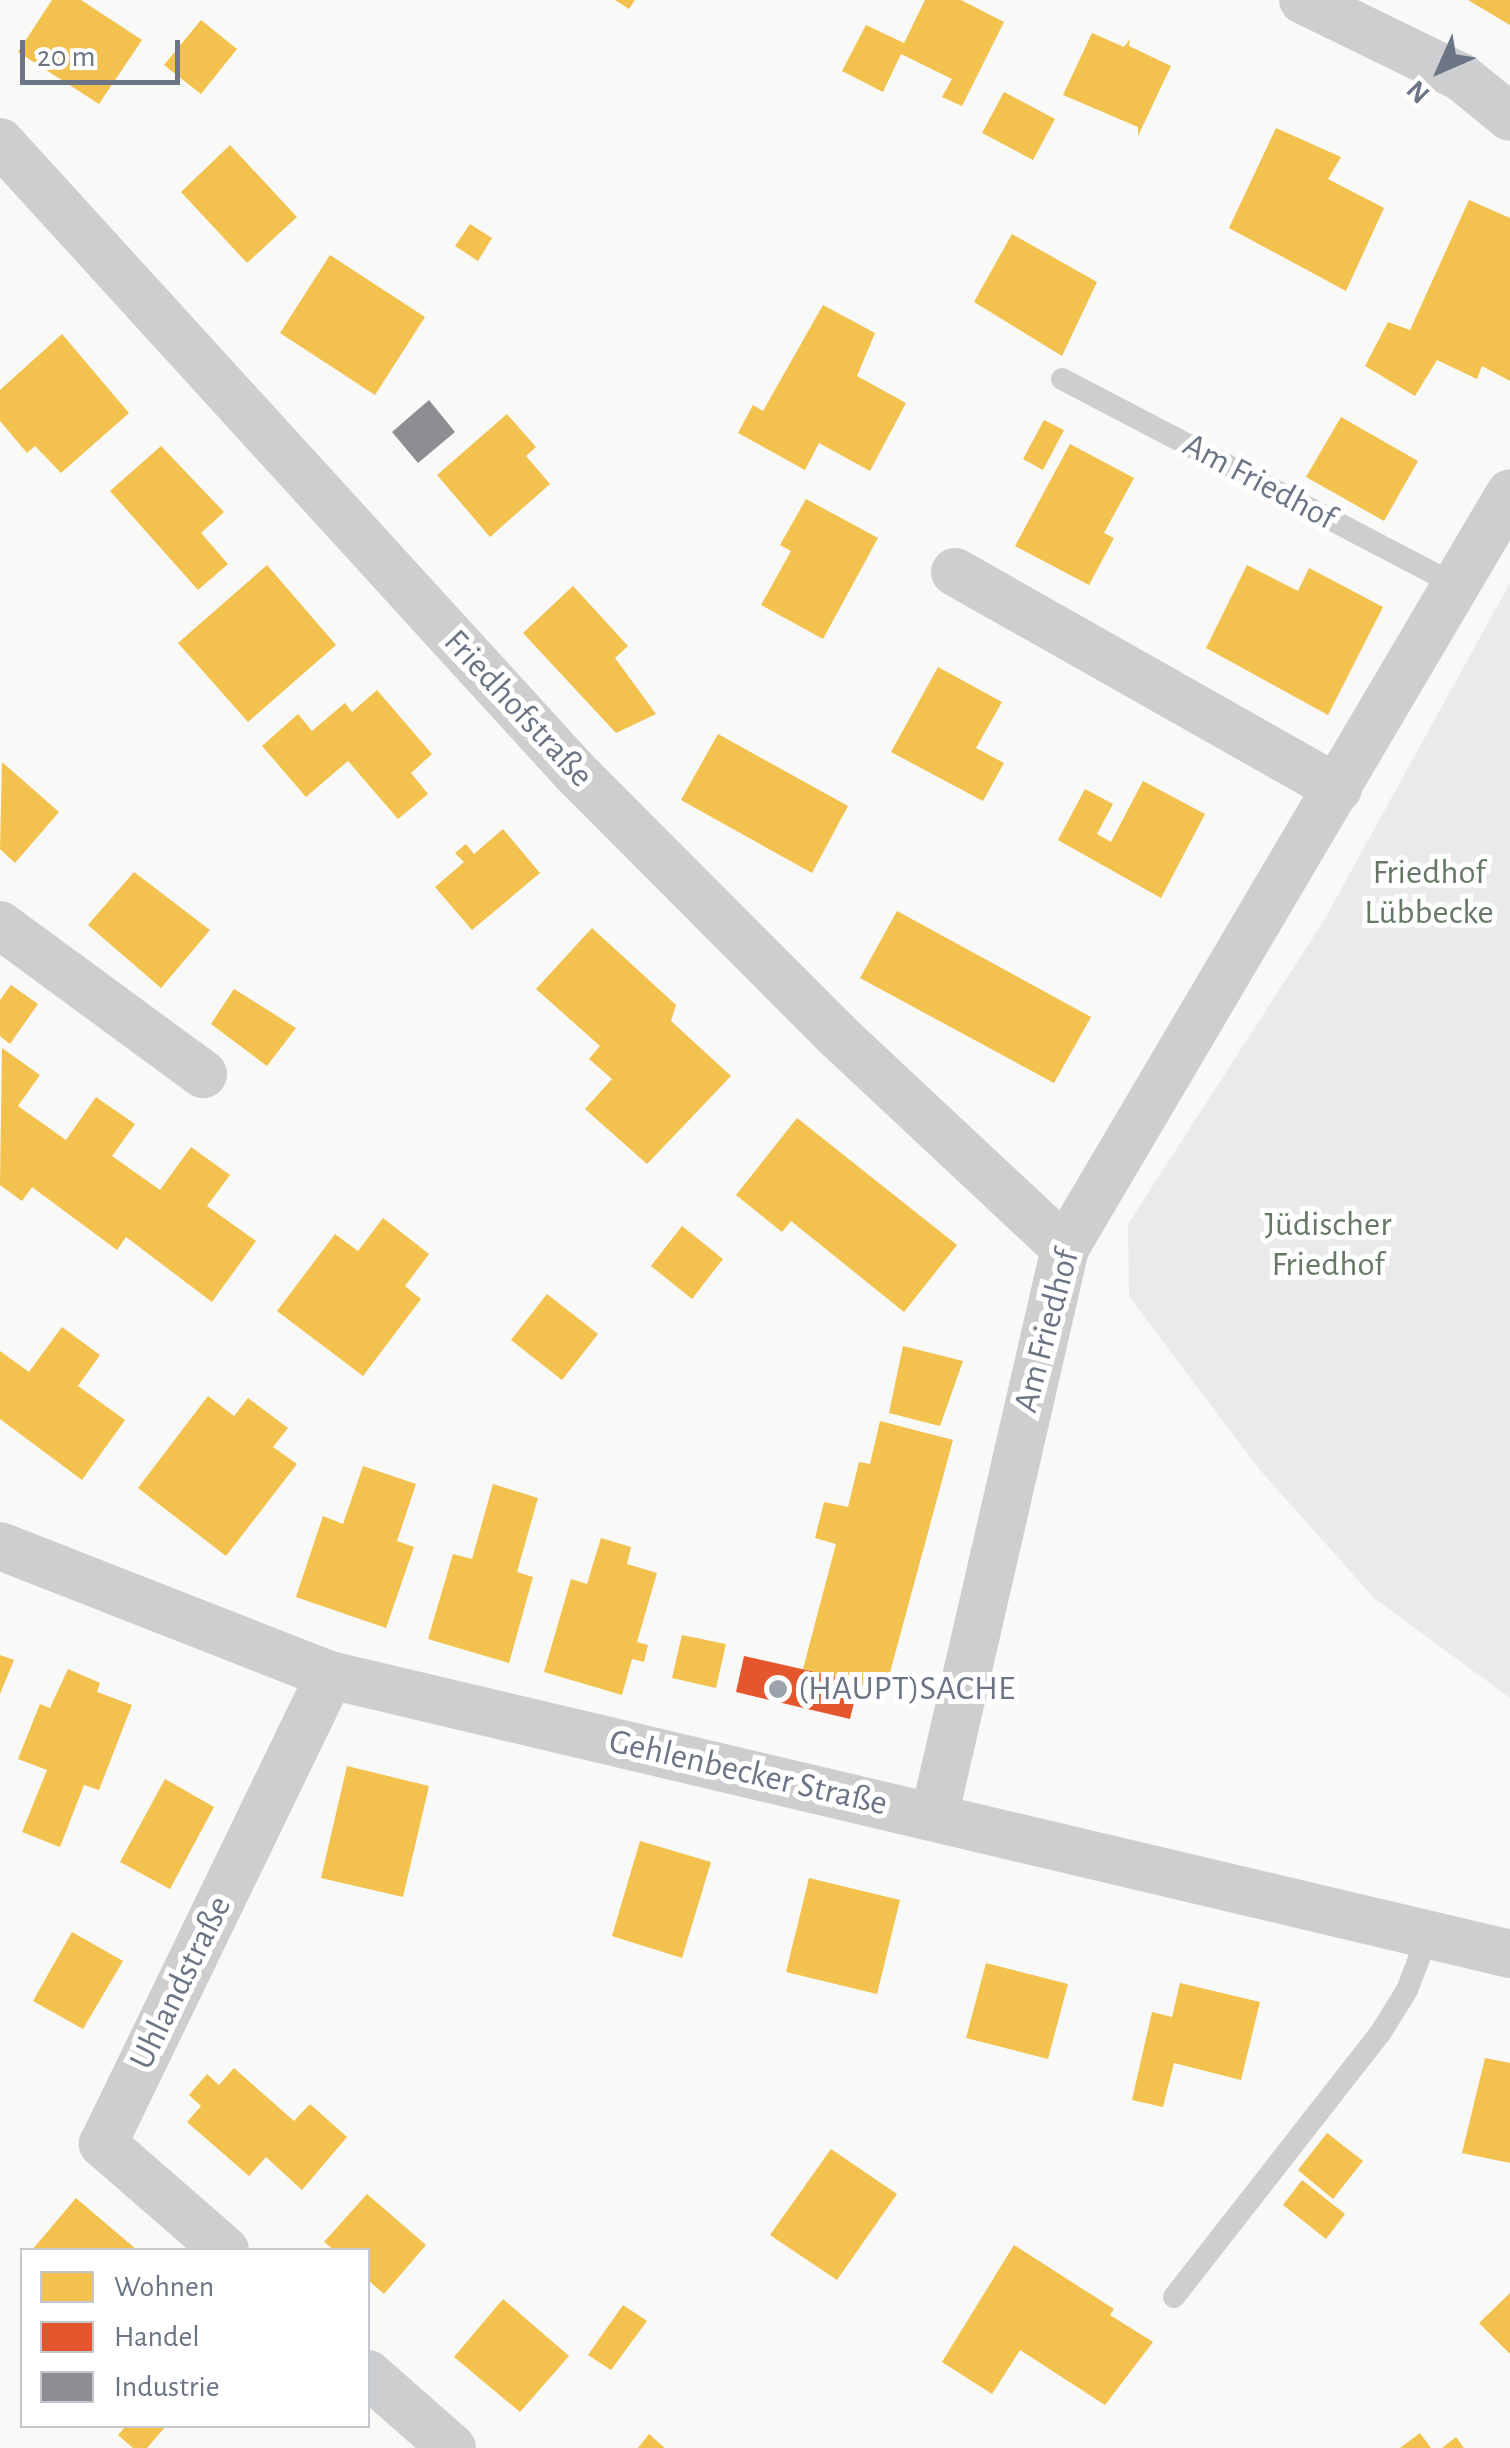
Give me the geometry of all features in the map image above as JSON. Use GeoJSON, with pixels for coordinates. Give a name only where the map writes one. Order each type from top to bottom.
{"type":"FeatureCollection","features":[{"type":"Feature","properties":{"kind":"street"},"geometry":{"type":"LineString","coordinates":[[1303,0],[1461,77],[1510,117]]}},
{"type":"Feature","properties":{"kind":"street","name":"Friedhofstraße"},"geometry":{"type":"LineString","coordinates":[[0,142],[574,772],[836,1034],[1064,1248]]}},
{"type":"Feature","properties":{"kind":"street","name":"Am Friedhof"},"geometry":{"type":"LineString","coordinates":[[934,1817],[1064,1248],[1510,492]]}},
{"type":"Feature","properties":{"kind":"street"},"geometry":{"type":"LineString","coordinates":[[956,572],[1338,788]]}},
{"type":"Feature","properties":{"kind":"street"},"geometry":{"type":"LineString","coordinates":[[6,945],[203,1074]]}},
{"type":"Feature","properties":{"kind":"street","name":"Gehlenbecker Straße"},"geometry":{"type":"LineString","coordinates":[[0,1546],[330,1676],[1510,1954]]}},
{"type":"Feature","properties":{"kind":"street","name":"Uhlandstraße"},"geometry":{"type":"LineString","coordinates":[[223,2248],[103,2144],[330,1676]]}},
{"type":"Feature","properties":{"kind":"street"},"geometry":{"type":"LineString","coordinates":[[370,2376],[452,2448]]}},
{"type":"Feature","properties":{"kind":"lane","name":"Am Friedhof"},"geometry":{"type":"LineString","coordinates":[[1062,380],[1456,585]]}},
{"type":"Feature","properties":{"kind":"lane"},"geometry":{"type":"LineString","coordinates":[[1174,2298],[1381,2032],[1408,1990],[1428,1934]]}},
{"type":"Feature","properties":{"kind":"green space","name":"Jüdischer Friedhof"},"geometry":{"type":"Polygon","coordinates":[[[1510,583],[1510,1698],[1374,1598],[1259,1469],[1129,1296],[1128,1224],[1323,922],[1510,583]]]}},
{"type":"Feature","properties":{"kind":"building: Wohnen"},"geometry":{"type":"Polygon","coordinates":[[[52,0],[81,0],[142,40],[99,104],[18,52],[52,0]]]}},
{"type":"Feature","properties":{"kind":"building: Wohnen"},"geometry":{"type":"Polygon","coordinates":[[[615,0],[635,0],[629,9],[615,0]]]}},
{"type":"Feature","properties":{"kind":"building: Wohnen"},"geometry":{"type":"Polygon","coordinates":[[[925,0],[961,0],[1004,22],[962,106],[942,97],[952,79],[901,54],[883,92],[842,71],[866,25],[904,43],[925,0]]]}},
{"type":"Feature","properties":{"kind":"building: Wohnen"},"geometry":{"type":"Polygon","coordinates":[[[1468,0],[1510,0],[1510,25],[1468,0]]]}},
{"type":"Feature","properties":{"kind":"building: Wohnen"},"geometry":{"type":"Polygon","coordinates":[[[201,20],[237,49],[201,94],[164,65],[201,20]]]}},
{"type":"Feature","properties":{"kind":"building: Wohnen"},"geometry":{"type":"Polygon","coordinates":[[[1092,33],[1124,47],[1130,39],[1129,46],[1171,66],[1138,136],[1138,127],[1063,95],[1092,33]]]}},
{"type":"Feature","properties":{"kind":"building: Wohnen"},"geometry":{"type":"Polygon","coordinates":[[[1004,92],[1055,119],[1033,160],[982,133],[1004,92]]]}},
{"type":"Feature","properties":{"kind":"building: Wohnen"},"geometry":{"type":"Polygon","coordinates":[[[1276,128],[1341,157],[1328,179],[1384,208],[1346,291],[1229,228],[1276,128]]]}},
{"type":"Feature","properties":{"kind":"building: Wohnen"},"geometry":{"type":"Polygon","coordinates":[[[230,145],[297,217],[247,263],[181,192],[230,145]]]}},
{"type":"Feature","properties":{"kind":"building: Wohnen"},"geometry":{"type":"Polygon","coordinates":[[[1469,200],[1510,218],[1510,381],[1482,366],[1477,379],[1437,360],[1415,396],[1365,366],[1388,322],[1410,330],[1469,200]]]}},
{"type":"Feature","properties":{"kind":"building: Wohnen"},"geometry":{"type":"Polygon","coordinates":[[[470,224],[492,238],[478,261],[455,246],[470,224]]]}},
{"type":"Feature","properties":{"kind":"building: Wohnen"},"geometry":{"type":"Polygon","coordinates":[[[1012,234],[1097,282],[1062,356],[974,302],[1012,234]]]}},
{"type":"Feature","properties":{"kind":"building: Wohnen"},"geometry":{"type":"Polygon","coordinates":[[[330,255],[425,317],[375,395],[280,333],[330,255]]]}},
{"type":"Feature","properties":{"kind":"building: Wohnen"},"geometry":{"type":"Polygon","coordinates":[[[823,305],[875,333],[857,376],[906,403],[870,471],[819,443],[805,470],[738,433],[753,405],[763,411],[823,305]]]}},
{"type":"Feature","properties":{"kind":"building: Wohnen"},"geometry":{"type":"Polygon","coordinates":[[[62,334],[129,413],[61,473],[35,446],[27,453],[0,421],[0,390],[62,334]]]}},
{"type":"Feature","properties":{"kind":"building: Wohnen"},"geometry":{"type":"Polygon","coordinates":[[[507,414],[536,447],[526,456],[550,484],[490,537],[437,475],[507,414]]]}},
{"type":"Feature","properties":{"kind":"building: Wohnen"},"geometry":{"type":"Polygon","coordinates":[[[1341,417],[1418,461],[1384,521],[1306,477],[1341,417]]]}},
{"type":"Feature","properties":{"kind":"building: Wohnen"},"geometry":{"type":"Polygon","coordinates":[[[1044,420],[1064,430],[1043,470],[1023,459],[1044,420]]]}},
{"type":"Feature","properties":{"kind":"building: Wohnen"},"geometry":{"type":"Polygon","coordinates":[[[1070,444],[1134,478],[1104,533],[1114,538],[1089,585],[1015,546],[1070,444]]]}},
{"type":"Feature","properties":{"kind":"building: Wohnen"},"geometry":{"type":"Polygon","coordinates":[[[161,446],[224,512],[201,533],[228,564],[198,590],[110,491],[161,446]]]}},
{"type":"Feature","properties":{"kind":"building: Wohnen"},"geometry":{"type":"Polygon","coordinates":[[[806,499],[878,538],[823,639],[761,605],[791,551],[780,545],[806,499]]]}},
{"type":"Feature","properties":{"kind":"building: Wohnen"},"geometry":{"type":"Polygon","coordinates":[[[267,565],[336,645],[248,722],[178,643],[267,565]]]}},
{"type":"Feature","properties":{"kind":"building: Wohnen"},"geometry":{"type":"Polygon","coordinates":[[[1247,565],[1298,591],[1309,568],[1383,607],[1328,715],[1206,648],[1247,565]]]}},
{"type":"Feature","properties":{"kind":"building: Wohnen"},"geometry":{"type":"Polygon","coordinates":[[[573,586],[628,646],[615,658],[656,714],[616,733],[523,633],[573,586]]]}},
{"type":"Feature","properties":{"kind":"building: Wohnen"},"geometry":{"type":"Polygon","coordinates":[[[938,667],[1002,702],[976,748],[1004,763],[983,801],[891,752],[938,667]]]}},
{"type":"Feature","properties":{"kind":"building: Wohnen"},"geometry":{"type":"Polygon","coordinates":[[[377,690],[432,754],[411,773],[428,794],[398,819],[348,761],[306,797],[262,746],[298,714],[312,731],[345,703],[352,712],[377,690]]]}},
{"type":"Feature","properties":{"kind":"building: Wohnen"},"geometry":{"type":"Polygon","coordinates":[[[718,734],[848,806],[812,873],[681,800],[718,734]]]}},
{"type":"Feature","properties":{"kind":"building: Wohnen"},"geometry":{"type":"Polygon","coordinates":[[[2,762],[59,812],[15,863],[0,849],[2,762]]]}},
{"type":"Feature","properties":{"kind":"building: Wohnen"},"geometry":{"type":"Polygon","coordinates":[[[1143,781],[1205,814],[1161,898],[1058,840],[1085,789],[1113,804],[1097,834],[1111,842],[1143,781]]]}},
{"type":"Feature","properties":{"kind":"building: Wohnen"},"geometry":{"type":"Polygon","coordinates":[[[503,829],[540,873],[472,930],[435,887],[464,862],[455,853],[466,844],[474,854],[503,829]]]}},
{"type":"Feature","properties":{"kind":"building: Wohnen"},"geometry":{"type":"Polygon","coordinates":[[[134,872],[210,930],[161,988],[88,925],[134,872]]]}},
{"type":"Feature","properties":{"kind":"building: Wohnen"},"geometry":{"type":"Polygon","coordinates":[[[897,911],[1091,1017],[1054,1083],[860,978],[897,911]]]}},
{"type":"Feature","properties":{"kind":"building: Wohnen"},"geometry":{"type":"Polygon","coordinates":[[[592,928],[676,1005],[671,1021],[731,1076],[647,1164],[585,1109],[612,1079],[589,1059],[600,1046],[536,989],[592,928]]]}},
{"type":"Feature","properties":{"kind":"building: Wohnen"},"geometry":{"type":"Polygon","coordinates":[[[11,985],[38,1004],[10,1044],[0,1036],[0,1000],[11,985]]]}},
{"type":"Feature","properties":{"kind":"building: Wohnen"},"geometry":{"type":"Polygon","coordinates":[[[234,989],[296,1028],[267,1066],[211,1024],[234,989]]]}},
{"type":"Feature","properties":{"kind":"building: Wohnen"},"geometry":{"type":"Polygon","coordinates":[[[2,1048],[40,1075],[18,1106],[66,1140],[96,1097],[135,1124],[112,1156],[160,1190],[191,1147],[230,1175],[207,1206],[256,1241],[212,1302],[126,1237],[117,1250],[32,1187],[22,1201],[0,1185],[2,1048]]]}},
{"type":"Feature","properties":{"kind":"building: Wohnen"},"geometry":{"type":"Polygon","coordinates":[[[797,1118],[957,1245],[904,1312],[791,1221],[782,1232],[736,1195],[797,1118]]]}},
{"type":"Feature","properties":{"kind":"building: Wohnen"},"geometry":{"type":"Polygon","coordinates":[[[383,1218],[429,1254],[405,1286],[421,1299],[363,1376],[277,1311],[335,1234],[358,1251],[383,1218]]]}},
{"type":"Feature","properties":{"kind":"building: Wohnen"},"geometry":{"type":"Polygon","coordinates":[[[682,1226],[723,1259],[692,1299],[651,1266],[682,1226]]]}},
{"type":"Feature","properties":{"kind":"building: Wohnen"},"geometry":{"type":"Polygon","coordinates":[[[547,1294],[598,1334],[562,1380],[511,1340],[547,1294]]]}},
{"type":"Feature","properties":{"kind":"building: Wohnen"},"geometry":{"type":"Polygon","coordinates":[[[62,1327],[100,1355],[78,1386],[125,1420],[82,1480],[0,1419],[0,1351],[29,1372],[62,1327]]]}},
{"type":"Feature","properties":{"kind":"building: Wohnen"},"geometry":{"type":"Polygon","coordinates":[[[903,1346],[963,1361],[940,1426],[889,1413],[903,1346]]]}},
{"type":"Feature","properties":{"kind":"building: Wohnen"},"geometry":{"type":"Polygon","coordinates":[[[208,1396],[234,1416],[248,1398],[288,1428],[273,1447],[297,1464],[226,1556],[138,1488],[208,1396]]]}},
{"type":"Feature","properties":{"kind":"building: Wohnen"},"geometry":{"type":"Polygon","coordinates":[[[880,1421],[953,1440],[885,1691],[803,1669],[836,1544],[815,1538],[824,1502],[848,1507],[859,1462],[870,1464],[880,1421]]]}},
{"type":"Feature","properties":{"kind":"building: Wohnen"},"geometry":{"type":"Polygon","coordinates":[[[363,1466],[416,1484],[397,1541],[414,1547],[386,1628],[296,1597],[323,1516],[343,1524],[363,1466]]]}},
{"type":"Feature","properties":{"kind":"building: Wohnen"},"geometry":{"type":"Polygon","coordinates":[[[493,1484],[538,1498],[517,1572],[533,1577],[509,1663],[428,1639],[453,1554],[472,1559],[493,1484]]]}},
{"type":"Feature","properties":{"kind":"building: Wohnen"},"geometry":{"type":"Polygon","coordinates":[[[601,1538],[631,1547],[627,1564],[657,1573],[637,1642],[648,1645],[644,1662],[632,1659],[622,1695],[544,1672],[571,1579],[587,1584],[601,1538]]]}},
{"type":"Feature","properties":{"kind":"building: Wohnen"},"geometry":{"type":"Polygon","coordinates":[[[682,1635],[726,1644],[716,1688],[672,1678],[682,1635]]]}},
{"type":"Feature","properties":{"kind":"building: Wohnen"},"geometry":{"type":"Polygon","coordinates":[[[0,1655],[14,1660],[0,1694],[0,1655]]]}},
{"type":"Feature","properties":{"kind":"building: Wohnen"},"geometry":{"type":"Polygon","coordinates":[[[68,1669],[100,1683],[97,1692],[132,1705],[99,1790],[84,1785],[60,1847],[22,1832],[47,1770],[18,1759],[40,1704],[50,1708],[68,1669]]]}},
{"type":"Feature","properties":{"kind":"building: Wohnen"},"geometry":{"type":"Polygon","coordinates":[[[347,1766],[429,1786],[403,1897],[321,1878],[347,1766]]]}},
{"type":"Feature","properties":{"kind":"building: Wohnen"},"geometry":{"type":"Polygon","coordinates":[[[165,1779],[214,1807],[170,1889],[120,1862],[165,1779]]]}},
{"type":"Feature","properties":{"kind":"building: Wohnen"},"geometry":{"type":"Polygon","coordinates":[[[640,1841],[711,1862],[682,1958],[612,1936],[640,1841]]]}},
{"type":"Feature","properties":{"kind":"building: Wohnen"},"geometry":{"type":"Polygon","coordinates":[[[809,1878],[900,1900],[877,1994],[786,1972],[809,1878]]]}},
{"type":"Feature","properties":{"kind":"building: Wohnen"},"geometry":{"type":"Polygon","coordinates":[[[72,1932],[123,1961],[83,2029],[33,2001],[72,1932]]]}},
{"type":"Feature","properties":{"kind":"building: Wohnen"},"geometry":{"type":"Polygon","coordinates":[[[986,1963],[1068,1984],[1048,2059],[966,2038],[986,1963]]]}},
{"type":"Feature","properties":{"kind":"building: Wohnen"},"geometry":{"type":"Polygon","coordinates":[[[1180,1983],[1260,2002],[1241,2080],[1174,2063],[1163,2107],[1132,2100],[1152,2012],[1172,2017],[1180,1983]]]}},
{"type":"Feature","properties":{"kind":"building: Wohnen"},"geometry":{"type":"Polygon","coordinates":[[[1485,2058],[1510,2063],[1510,2163],[1462,2153],[1485,2058]]]}},
{"type":"Feature","properties":{"kind":"building: Wohnen"},"geometry":{"type":"Polygon","coordinates":[[[234,2068],[294,2121],[310,2104],[347,2137],[302,2190],[266,2157],[249,2176],[187,2122],[201,2106],[189,2095],[207,2074],[219,2085],[234,2068]]]}},
{"type":"Feature","properties":{"kind":"building: Wohnen"},"geometry":{"type":"Polygon","coordinates":[[[1327,2133],[1363,2161],[1333,2199],[1298,2170],[1327,2133]]]}},
{"type":"Feature","properties":{"kind":"building: Wohnen"},"geometry":{"type":"Polygon","coordinates":[[[831,2149],[897,2194],[837,2280],[770,2235],[831,2149]]]}},
{"type":"Feature","properties":{"kind":"building: Wohnen"},"geometry":{"type":"Polygon","coordinates":[[[1302,2180],[1345,2214],[1326,2239],[1283,2205],[1302,2180]]]}},
{"type":"Feature","properties":{"kind":"building: Wohnen"},"geometry":{"type":"Polygon","coordinates":[[[367,2194],[426,2245],[384,2294],[370,2282],[370,2248],[332,2248],[324,2242],[367,2194]]]}},
{"type":"Feature","properties":{"kind":"building: Wohnen"},"geometry":{"type":"Polygon","coordinates":[[[76,2198],[135,2248],[34,2248],[76,2198]]]}},
{"type":"Feature","properties":{"kind":"building: Wohnen"},"geometry":{"type":"Polygon","coordinates":[[[1014,2245],[1114,2309],[1110,2315],[1153,2342],[1105,2405],[1020,2350],[992,2394],[942,2362],[1014,2245]]]}},
{"type":"Feature","properties":{"kind":"building: Wohnen"},"geometry":{"type":"Polygon","coordinates":[[[1510,2293],[1510,2354],[1479,2323],[1510,2293]]]}},
{"type":"Feature","properties":{"kind":"building: Wohnen"},"geometry":{"type":"Polygon","coordinates":[[[503,2299],[569,2356],[520,2412],[454,2357],[503,2299]]]}},
{"type":"Feature","properties":{"kind":"building: Wohnen"},"geometry":{"type":"Polygon","coordinates":[[[623,2305],[647,2321],[611,2370],[588,2355],[623,2305]]]}},
{"type":"Feature","properties":{"kind":"building: Wohnen"},"geometry":{"type":"Polygon","coordinates":[[[124,2428],[164,2428],[147,2448],[133,2448],[118,2435],[124,2428]]]}},
{"type":"Feature","properties":{"kind":"building: Wohnen"},"geometry":{"type":"Polygon","coordinates":[[[1420,2433],[1431,2448],[1400,2448],[1420,2433]]]}},
{"type":"Feature","properties":{"kind":"building: Wohnen"},"geometry":{"type":"Polygon","coordinates":[[[649,2434],[665,2448],[638,2448],[649,2434]]]}},
{"type":"Feature","properties":{"kind":"building: Wohnen"},"geometry":{"type":"Polygon","coordinates":[[[1456,2437],[1464,2448],[1442,2448],[1456,2437]]]}},
{"type":"Feature","properties":{"kind":"building: Handel"},"geometry":{"type":"Polygon","coordinates":[[[744,1656],[859,1682],[850,1719],[736,1692],[744,1656]]]}},
{"type":"Feature","properties":{"kind":"building: Industrie"},"geometry":{"type":"Polygon","coordinates":[[[429,400],[455,432],[418,463],[392,432],[429,400]]]}},
{"type":"Feature","properties":{"kind":"place","name":"(HAUPT)SACHE"},"geometry":{"type":"Point","coordinates":[778,1689]}},
{"type":"Feature","properties":{"kind":"park label","name":"Friedhof Lübbecke"},"geometry":{"type":"Point","coordinates":[1429,893]}}]}
